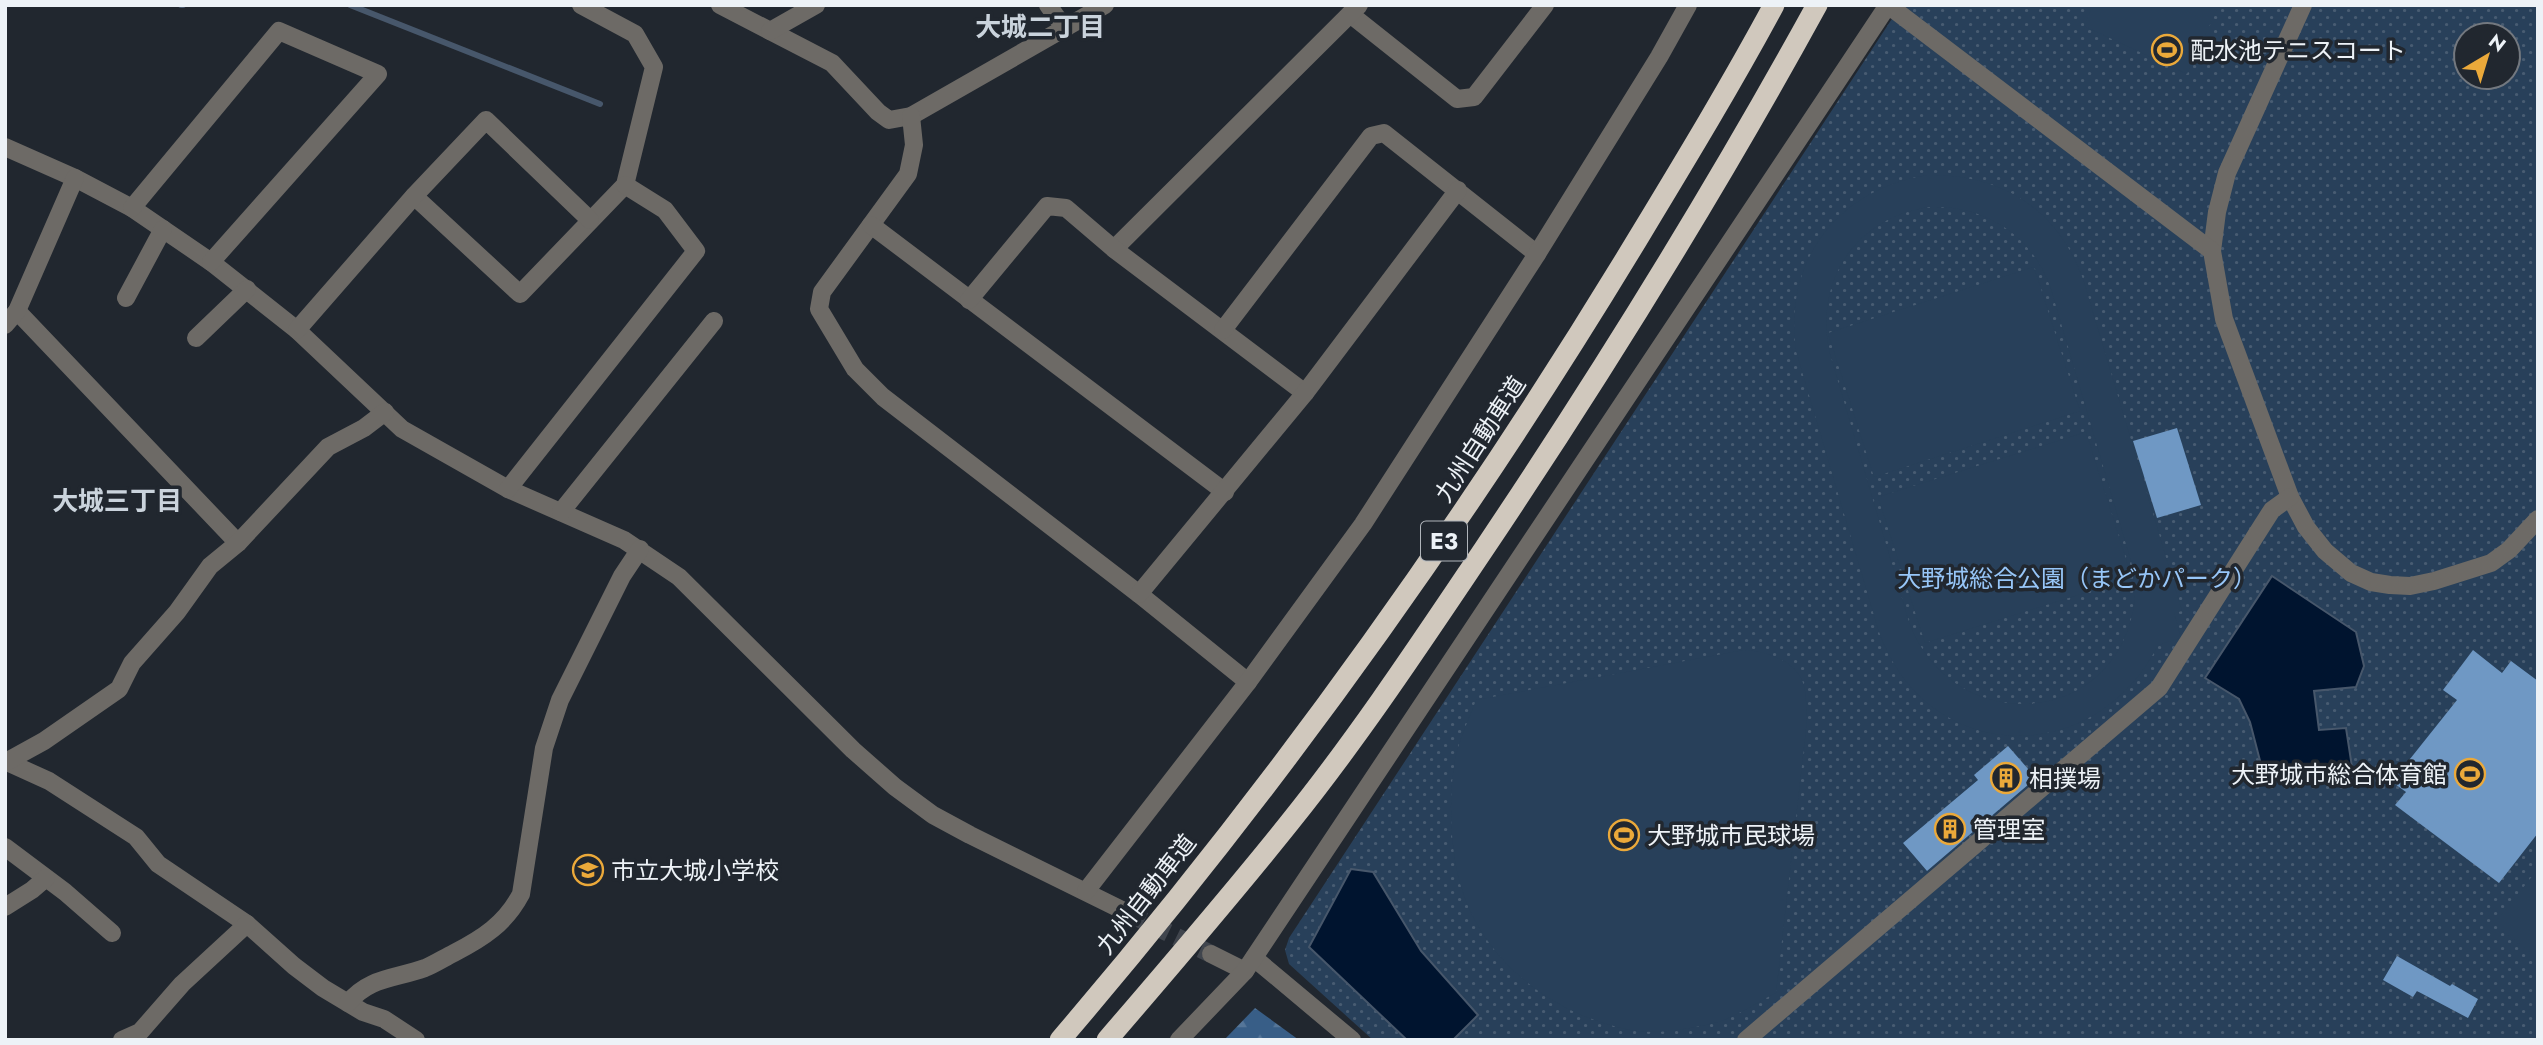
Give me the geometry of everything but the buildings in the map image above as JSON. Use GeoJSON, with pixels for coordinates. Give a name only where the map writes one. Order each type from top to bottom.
{"type":"FeatureCollection","features":[{"type":"Feature","properties":{"kind":"highway","name":"九州自動車道"},"geometry":{"type":"LineString","coordinates":[[1060,1040],[1144,942],[1315,720],[1431,561],[1585,327],[1674,180],[1774,5]]}},
{"type":"Feature","properties":{"kind":"highway","name":"E3"},"geometry":{"type":"LineString","coordinates":[[1107,1040],[1291,821],[1408,661],[1615,347],[1704,202],[1817,5]]}},
{"type":"Feature","properties":{"kind":"street"},"geometry":{"type":"LineString","coordinates":[[414,196],[520,294],[625,185],[654,67],[635,34],[581,5]]}},
{"type":"Feature","properties":{"kind":"street"},"geometry":{"type":"LineString","coordinates":[[720,5],[832,63],[878,113],[889,120],[911,116],[1105,5]]}},
{"type":"Feature","properties":{"kind":"street"},"geometry":{"type":"LineString","coordinates":[[770,31],[816,5]]}},
{"type":"Feature","properties":{"kind":"street"},"geometry":{"type":"LineString","coordinates":[[1048,5],[1065,29]]}},
{"type":"Feature","properties":{"kind":"street"},"geometry":{"type":"LineString","coordinates":[[1114,248],[1354,10],[1457,99],[1474,97],[1545,5]]}},
{"type":"Feature","properties":{"kind":"street"},"geometry":{"type":"LineString","coordinates":[[1086,891],[1248,682],[1357,534],[1537,254],[1659,57],[1688,5]]}},
{"type":"Feature","properties":{"kind":"street"},"geometry":{"type":"LineString","coordinates":[[1179,1040],[1250,964],[1888,5],[2212,251]]}},
{"type":"Feature","properties":{"kind":"street"},"geometry":{"type":"LineString","coordinates":[[2303,5],[2227,173],[2217,212],[2212,251],[2224,319],[2290,498],[2306,527],[2325,551],[2351,573],[2371,582],[2390,585],[2410,586],[2434,581],[2491,563],[2508,550],[2538,519]]}},
{"type":"Feature","properties":{"kind":"street"},"geometry":{"type":"LineString","coordinates":[[132,208],[279,32],[378,74],[211,262]]}},
{"type":"Feature","properties":{"kind":"street"},"geometry":{"type":"LineString","coordinates":[[911,116],[914,145],[908,174],[822,292],[819,309],[855,369],[883,397],[1139,594],[1248,682]]}},
{"type":"Feature","properties":{"kind":"street"},"geometry":{"type":"LineString","coordinates":[[297,330],[414,196],[486,120],[590,220]]}},
{"type":"Feature","properties":{"kind":"street"},"geometry":{"type":"LineString","coordinates":[[1223,330],[1371,136],[1384,133],[1537,254]]}},
{"type":"Feature","properties":{"kind":"street"},"geometry":{"type":"LineString","coordinates":[[5,148],[75,178],[132,208],[211,262],[297,330],[402,429],[508,489],[624,540],[679,577],[853,750],[895,787],[933,815],[1128,914]]}},
{"type":"Feature","properties":{"kind":"street"},"geometry":{"type":"LineString","coordinates":[[75,178],[11,318],[238,542]]}},
{"type":"Feature","properties":{"kind":"street"},"geometry":{"type":"LineString","coordinates":[[508,489],[695,251],[666,210],[625,185]]}},
{"type":"Feature","properties":{"kind":"street"},"geometry":{"type":"LineString","coordinates":[[1139,594],[1305,393],[1458,190]]}},
{"type":"Feature","properties":{"kind":"street"},"geometry":{"type":"LineString","coordinates":[[970,300],[1047,206],[1066,208],[1114,248],[1305,393]]}},
{"type":"Feature","properties":{"kind":"street"},"geometry":{"type":"LineString","coordinates":[[871,225],[1224,492]]}},
{"type":"Feature","properties":{"kind":"street"},"geometry":{"type":"LineString","coordinates":[[126,298],[163,229]]}},
{"type":"Feature","properties":{"kind":"street"},"geometry":{"type":"LineString","coordinates":[[196,338],[247,289]]}},
{"type":"Feature","properties":{"kind":"street"},"geometry":{"type":"LineString","coordinates":[[561,512],[714,321]]}},
{"type":"Feature","properties":{"kind":"street"},"geometry":{"type":"LineString","coordinates":[[5,761],[44,741],[119,689],[132,663],[177,612],[210,566],[238,542],[328,447],[364,428],[385,412]]}},
{"type":"Feature","properties":{"kind":"street"},"geometry":{"type":"LineString","coordinates":[[1746,1040],[2159,688],[2272,510],[2290,498]]}},
{"type":"Feature","properties":{"kind":"street"},"geometry":{"type":"LineString","coordinates":[[348,1003],[358,990],[370,984],[427,967],[479,940],[498,927],[512,911],[521,894],[544,748],[559,700],[622,576],[640,549]]}},
{"type":"Feature","properties":{"kind":"street"},"geometry":{"type":"LineString","coordinates":[[5,761],[49,781],[136,837],[158,864],[247,923],[294,966],[348,1003],[363,1012],[384,1019],[416,1040]]}},
{"type":"Feature","properties":{"kind":"street"},"geometry":{"type":"LineString","coordinates":[[5,847],[112,933]]}},
{"type":"Feature","properties":{"kind":"street"},"geometry":{"type":"LineString","coordinates":[[5,907],[46,878]]}},
{"type":"Feature","properties":{"kind":"street"},"geometry":{"type":"LineString","coordinates":[[122,1040],[140,1032],[182,984],[247,923]]}},
{"type":"Feature","properties":{"kind":"street"},"geometry":{"type":"LineString","coordinates":[[1211,954],[1250,964],[1352,1040]]}},
{"type":"Feature","properties":{"kind":"green space","name":"大野城総合公園（まどかパーク）"},"geometry":{"type":"Polygon","coordinates":[[[1901,5],[2538,5],[2538,1040],[1373,1040],[1289,964],[1285,950],[1289,938],[1901,5]]]}},
{"type":"Feature","properties":{"kind":"green space","name":"配水池テニスコート"},"geometry":{"type":"Polygon","coordinates":[[[2093,5],[2219,5],[2187,74],[2084,26],[2093,5]]]}},
{"type":"Feature","properties":{"kind":"green space"},"geometry":{"type":"Polygon","coordinates":[[[1928,175],[1955,176],[1980,181],[2004,189],[2025,201],[2060,235],[2084,282],[2182,611],[2174,613],[2181,638],[2158,645],[2129,686],[2094,715],[2053,732],[2011,736],[1970,727],[1932,707],[1901,674],[1878,629],[1796,351],[1794,318],[1798,287],[1808,259],[1823,234],[1843,213],[1868,196],[1896,183],[1928,175]],[[1930,207],[1904,213],[1881,224],[1861,239],[1846,257],[1835,278],[1828,302],[1826,327],[1830,354],[1909,622],[1929,659],[1958,685],[1992,700],[2027,704],[2062,697],[2094,679],[2118,651],[2133,611],[2133,568],[2051,289],[2043,270],[2020,239],[2005,227],[1988,218],[1951,208],[1930,207]]]}},
{"type":"Feature","properties":{"kind":"green space"},"geometry":{"type":"Polygon","coordinates":[[[2034,267],[2080,411],[1874,477],[1828,333],[2034,267]]]}},
{"type":"Feature","properties":{"kind":"green space"},"geometry":{"type":"Polygon","coordinates":[[[2086,432],[2132,578],[1925,643],[1878,497],[2086,432]]]}},
{"type":"Feature","properties":{"kind":"green space","name":"大野城市民球場"},"geometry":{"type":"Polygon","coordinates":[[[1744,650],[1769,654],[1792,667],[1802,680],[1806,698],[1806,730],[1776,993],[1722,1021],[1694,1027],[1662,1032],[1640,1031],[1599,1022],[1542,994],[1518,974],[1496,952],[1478,926],[1465,897],[1452,840],[1452,786],[1457,752],[1476,700],[1744,650]]]}},
{"type":"Feature","properties":{"kind":"green space"},"geometry":{"type":"Polygon","coordinates":[[[2538,869],[2538,959],[2494,924],[2538,869]]]}},
{"type":"Feature","properties":{"kind":"green space"},"geometry":{"type":"Polygon","coordinates":[[[1255,1008],[1299,1040],[1224,1040],[1255,1008]]]}},
{"type":"Feature","properties":{"kind":"shaded area"},"geometry":{"type":"Polygon","coordinates":[[[2272,576],[2356,632],[2364,666],[2356,687],[2314,691],[2319,730],[2346,728],[2352,767],[2265,780],[2250,722],[2239,699],[2205,678],[2272,576]]]}},
{"type":"Feature","properties":{"kind":"shaded area"},"geometry":{"type":"Polygon","coordinates":[[[1351,869],[1373,872],[1421,951],[1478,1015],[1453,1040],[1407,1040],[1309,947],[1351,869]]]}},
{"type":"Feature","properties":{"kind":"waterway"},"geometry":{"type":"LineString","coordinates":[[350,5],[600,104]]}},
{"type":"Feature","properties":{"kind":"tunnel"},"geometry":{"type":"LineString","coordinates":[[1128,913],[1211,954]]}},
{"type":"Feature","properties":{"kind":"place","name":"配水池テニスコート"},"geometry":{"type":"Point","coordinates":[2167,50]}},
{"type":"Feature","properties":{"kind":"place","name":"大野城市総合体育館"},"geometry":{"type":"Point","coordinates":[2470,774]}},
{"type":"Feature","properties":{"kind":"place","name":"相撲場"},"geometry":{"type":"Point","coordinates":[2006,778]}},
{"type":"Feature","properties":{"kind":"place","name":"管理室"},"geometry":{"type":"Point","coordinates":[1950,829]}},
{"type":"Feature","properties":{"kind":"place","name":"大野城市民球場"},"geometry":{"type":"Point","coordinates":[1624,835]}},
{"type":"Feature","properties":{"kind":"place","name":"市立大城小学校"},"geometry":{"type":"Point","coordinates":[588,870]}},
{"type":"Feature","properties":{"kind":"district","name":"大城二丁目"},"geometry":{"type":"Point","coordinates":[1040,27]}},
{"type":"Feature","properties":{"kind":"district","name":"大城三丁目"},"geometry":{"type":"Point","coordinates":[117,501]}}]}
